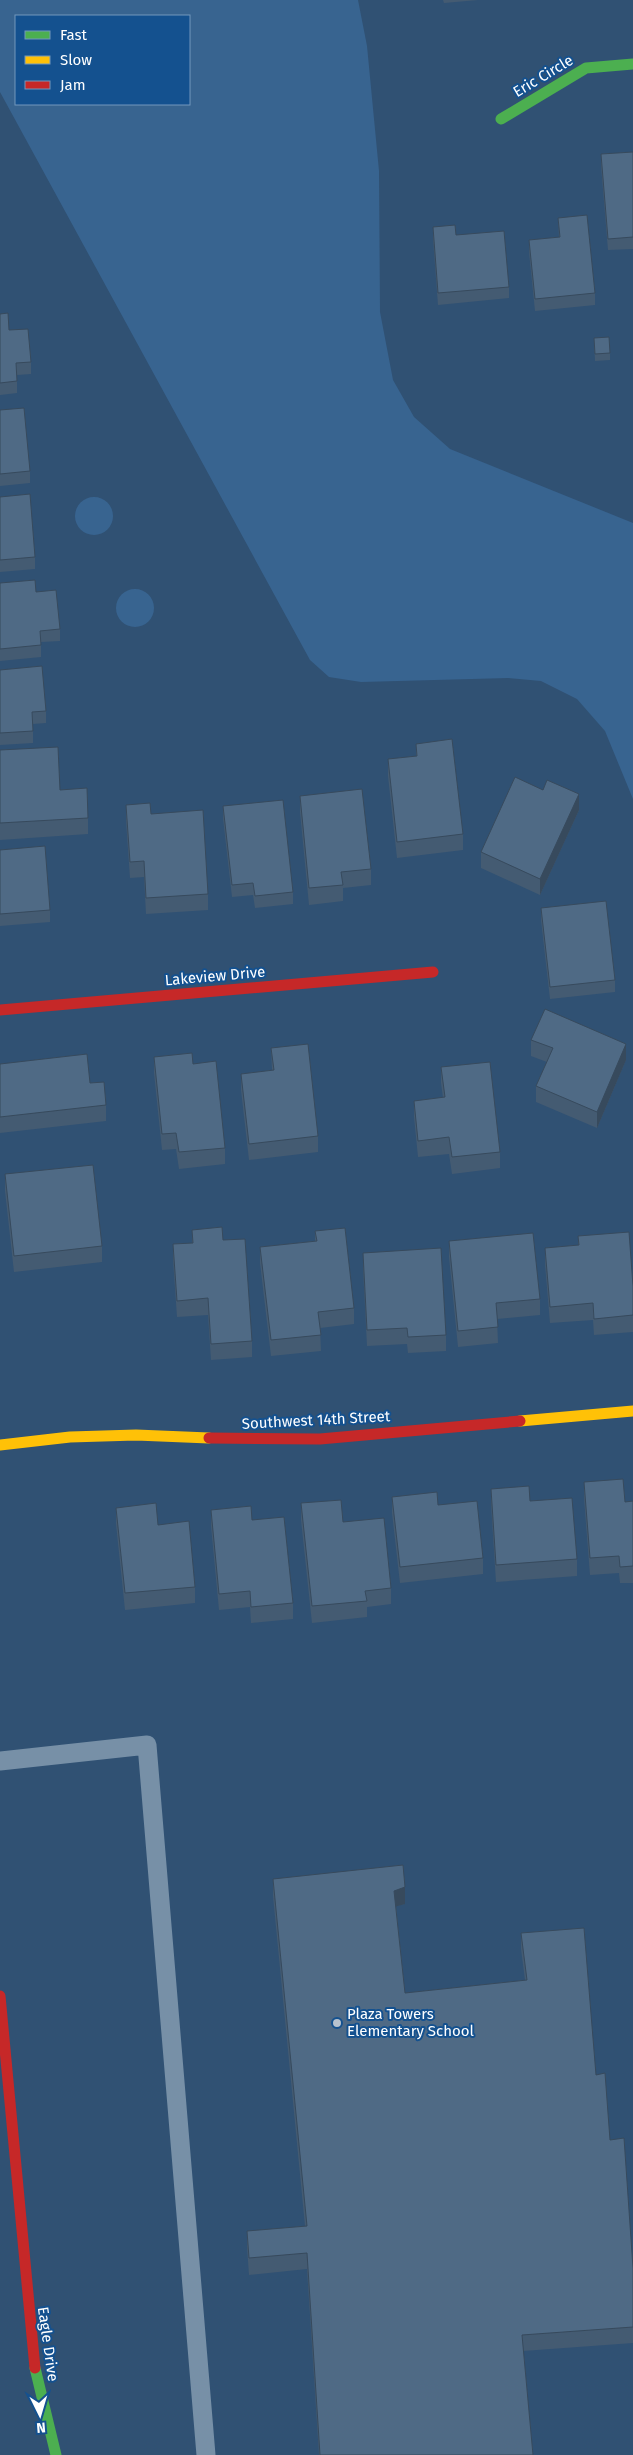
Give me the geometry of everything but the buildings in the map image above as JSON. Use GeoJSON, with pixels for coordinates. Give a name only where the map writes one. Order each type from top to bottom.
{"type":"FeatureCollection","features":[{"type":"Feature","properties":{"kind":"street","name":"Eric Circle"},"geometry":{"type":"LineString","coordinates":[[501,119],[586,68],[633,64]]}},
{"type":"Feature","properties":{"kind":"street","name":"Lakeview Drive"},"geometry":{"type":"LineString","coordinates":[[0,1010],[434,972]]}},
{"type":"Feature","properties":{"kind":"street","name":"Southwest 14th Street"},"geometry":{"type":"LineString","coordinates":[[0,1444],[70,1437],[136,1435],[257,1440],[320,1438],[633,1411]]}},
{"type":"Feature","properties":{"kind":"street","name":"Eagle Drive"},"geometry":{"type":"LineString","coordinates":[[0,1996],[29,2319],[36,2374],[56,2455]]}},
{"type":"Feature","properties":{"kind":"lane"},"geometry":{"type":"LineString","coordinates":[[0,1761],[147,1745],[206,2455]]}},
{"type":"Feature","properties":{"kind":"water"},"geometry":{"type":"Polygon","coordinates":[[[0,0],[358,0],[367,46],[379,171],[380,312],[393,380],[414,417],[450,449],[633,523],[633,799],[605,731],[577,699],[541,681],[508,678],[361,682],[329,677],[310,660],[0,92],[0,0]]]}},
{"type":"Feature","properties":{"kind":"water"},"geometry":{"type":"Polygon","coordinates":[[[94,497],[108,502],[113,516],[108,530],[94,535],[80,530],[75,516],[80,502],[94,497]]]}},
{"type":"Feature","properties":{"kind":"water"},"geometry":{"type":"Polygon","coordinates":[[[135,589],[149,594],[154,608],[149,622],[135,627],[121,622],[116,608],[121,594],[135,589]]]}},
{"type":"Feature","properties":{"kind":"traffic: fast"},"geometry":{"type":"LineString","coordinates":[[501,119],[586,68],[633,64]]}},
{"type":"Feature","properties":{"kind":"traffic: fast"},"geometry":{"type":"LineString","coordinates":[[35,2368],[56,2455]]}},
{"type":"Feature","properties":{"kind":"traffic: slow"},"geometry":{"type":"LineString","coordinates":[[520,1421],[633,1411]]}},
{"type":"Feature","properties":{"kind":"traffic: slow"},"geometry":{"type":"LineString","coordinates":[[0,1445],[70,1437],[136,1435],[209,1438]]}},
{"type":"Feature","properties":{"kind":"traffic: jam"},"geometry":{"type":"LineString","coordinates":[[0,1010],[433,972]]}},
{"type":"Feature","properties":{"kind":"traffic: jam"},"geometry":{"type":"LineString","coordinates":[[209,1438],[320,1439],[520,1421]]}},
{"type":"Feature","properties":{"kind":"traffic: jam"},"geometry":{"type":"LineString","coordinates":[[0,1996],[35,2368]]}},
{"type":"Feature","properties":{"kind":"place","name":"Plaza Towers Elementary School"},"geometry":{"type":"Point","coordinates":[337,2023]}}]}
